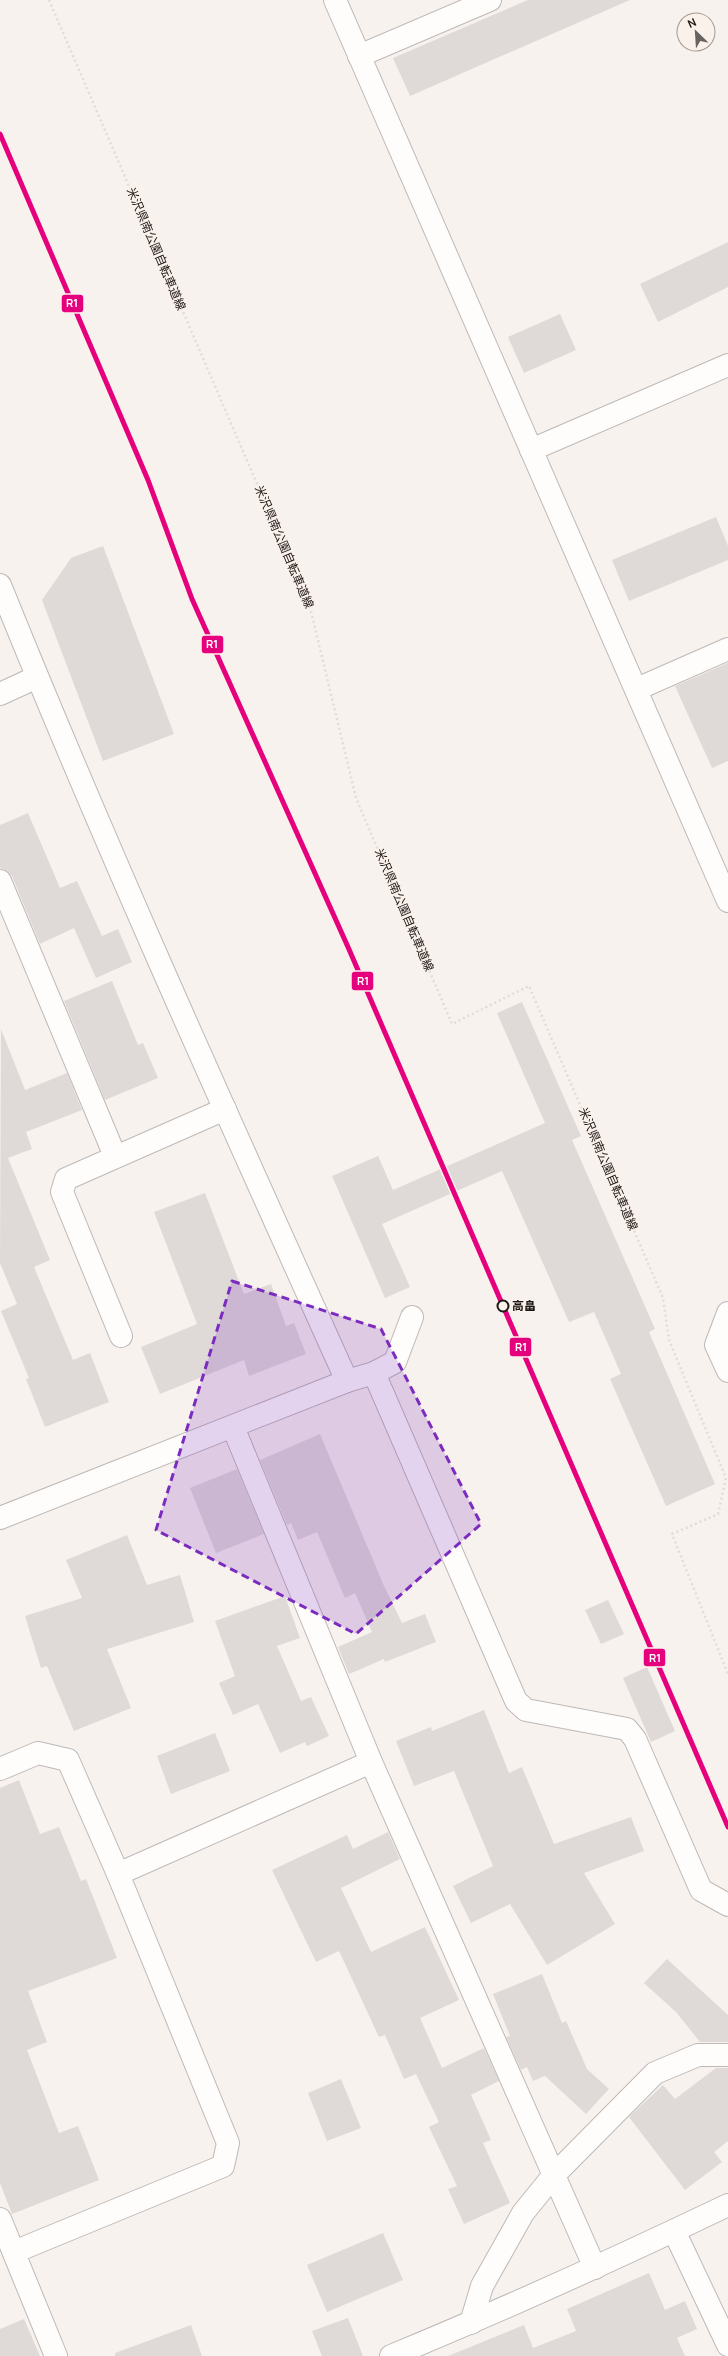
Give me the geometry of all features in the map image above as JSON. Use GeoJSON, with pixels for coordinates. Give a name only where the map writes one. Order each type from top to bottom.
{"type":"FeatureCollection","features":[{"type":"Feature","properties":{"kind":"street"},"geometry":{"type":"LineString","coordinates":[[335,0],[637,689],[728,901]]}},
{"type":"Feature","properties":{"kind":"street"},"geometry":{"type":"LineString","coordinates":[[359,56],[490,0]]}},
{"type":"Feature","properties":{"kind":"street"},"geometry":{"type":"LineString","coordinates":[[531,450],[728,365]]}},
{"type":"Feature","properties":{"kind":"street"},"geometry":{"type":"LineString","coordinates":[[0,584],[38,677],[225,1109],[347,1381]]}},
{"type":"Feature","properties":{"kind":"street"},"geometry":{"type":"LineString","coordinates":[[637,689],[728,649]]}},
{"type":"Feature","properties":{"kind":"street"},"geometry":{"type":"LineString","coordinates":[[0,694],[38,677]]}},
{"type":"Feature","properties":{"kind":"street"},"geometry":{"type":"LineString","coordinates":[[0,881],[115,1156]]}},
{"type":"Feature","properties":{"kind":"street"},"geometry":{"type":"LineString","coordinates":[[121,1336],[62,1192],[66,1179],[115,1156],[225,1109]]}},
{"type":"Feature","properties":{"kind":"street"},"geometry":{"type":"LineString","coordinates":[[728,1313],[716,1345],[728,1371]]}},
{"type":"Feature","properties":{"kind":"street"},"geometry":{"type":"LineString","coordinates":[[0,1518],[347,1381],[374,1373],[395,1362],[412,1317]]}},
{"type":"Feature","properties":{"kind":"street"},"geometry":{"type":"LineString","coordinates":[[374,1373],[516,1701],[526,1710],[627,1729],[635,1739],[701,1890],[728,1905]]}},
{"type":"Feature","properties":{"kind":"street"},"geometry":{"type":"LineString","coordinates":[[233,1427],[371,1762],[595,2268]]}},
{"type":"Feature","properties":{"kind":"street"},"geometry":{"type":"LineString","coordinates":[[0,1769],[38,1753],[68,1760],[118,1874],[228,2143],[223,2166],[14,2252]]}},
{"type":"Feature","properties":{"kind":"street"},"geometry":{"type":"LineString","coordinates":[[118,1874],[371,1762]]}},
{"type":"Feature","properties":{"kind":"street"},"geometry":{"type":"LineString","coordinates":[[471,2323],[485,2280],[523,2213],[553,2176],[655,2074],[698,2055],[728,2054]]}},
{"type":"Feature","properties":{"kind":"street"},"geometry":{"type":"LineString","coordinates":[[391,2356],[471,2323],[595,2268],[728,2204]]}},
{"type":"Feature","properties":{"kind":"street"},"geometry":{"type":"LineString","coordinates":[[0,2219],[56,2356]]}},
{"type":"Feature","properties":{"kind":"street"},"geometry":{"type":"LineString","coordinates":[[674,2231],[728,2345]]}},
{"type":"Feature","properties":{"kind":"path","name":"米沢県南公園自転車道線"},"geometry":{"type":"LineString","coordinates":[[50,0],[310,607],[356,798],[452,1024],[529,986],[663,1298],[669,1340],[726,1478],[718,1514],[672,1534],[728,1674]]}},
{"type":"Feature","properties":{"kind":"highlighted area"},"geometry":{"type":"Polygon","coordinates":[[[232,1281],[381,1329],[481,1524],[356,1634],[156,1530],[232,1281]]]}},
{"type":"Feature","properties":{"kind":"building"},"geometry":{"type":"Polygon","coordinates":[[[528,0],[630,0],[410,96],[393,58],[528,0]]]}},
{"type":"Feature","properties":{"kind":"building"},"geometry":{"type":"Polygon","coordinates":[[[728,242],[728,287],[658,322],[640,284],[728,242]]]}},
{"type":"Feature","properties":{"kind":"building"},"geometry":{"type":"Polygon","coordinates":[[[560,314],[576,350],[524,373],[508,337],[560,314]]]}},
{"type":"Feature","properties":{"kind":"building"},"geometry":{"type":"Polygon","coordinates":[[[716,517],[728,546],[728,560],[629,601],[612,560],[716,517]]]}},
{"type":"Feature","properties":{"kind":"building"},"geometry":{"type":"Polygon","coordinates":[[[103,546],[174,734],[103,761],[42,600],[71,558],[103,546]]]}},
{"type":"Feature","properties":{"kind":"building"},"geometry":{"type":"Polygon","coordinates":[[[728,663],[728,761],[712,768],[675,686],[728,663]]]}},
{"type":"Feature","properties":{"kind":"building"},"geometry":{"type":"Polygon","coordinates":[[[28,813],[60,888],[77,881],[102,936],[118,929],[132,962],[96,978],[74,928],[40,944],[12,876],[7,871],[0,868],[0,825],[28,813]]]}},
{"type":"Feature","properties":{"kind":"building"},"geometry":{"type":"Polygon","coordinates":[[[112,981],[138,1045],[143,1043],[158,1078],[105,1100],[64,1001],[112,981]]]}},
{"type":"Feature","properties":{"kind":"building"},"geometry":{"type":"Polygon","coordinates":[[[522,1002],[581,1136],[572,1140],[655,1329],[649,1332],[715,1484],[666,1506],[610,1379],[621,1374],[594,1312],[569,1322],[502,1171],[382,1224],[410,1287],[385,1298],[332,1176],[378,1156],[393,1190],[545,1123],[497,1013],[522,1002]]]}},
{"type":"Feature","properties":{"kind":"building"},"geometry":{"type":"Polygon","coordinates":[[[1,1029],[25,1090],[67,1073],[82,1110],[26,1132],[32,1149],[8,1158],[50,1260],[34,1267],[73,1360],[90,1353],[109,1402],[45,1427],[26,1379],[29,1378],[1,1311],[17,1304],[0,1263],[1,1029]]]}},
{"type":"Feature","properties":{"kind":"building"},"geometry":{"type":"Polygon","coordinates":[[[205,1193],[244,1294],[271,1284],[286,1326],[294,1323],[306,1354],[249,1376],[244,1360],[160,1394],[141,1347],[197,1324],[154,1212],[205,1193]]]}},
{"type":"Feature","properties":{"kind":"building"},"geometry":{"type":"Polygon","coordinates":[[[320,1434],[384,1586],[402,1623],[425,1614],[436,1642],[385,1662],[384,1659],[349,1674],[338,1647],[372,1632],[355,1593],[345,1598],[317,1532],[298,1540],[291,1523],[287,1525],[260,1460],[320,1434]]]}},
{"type":"Feature","properties":{"kind":"building"},"geometry":{"type":"Polygon","coordinates":[[[237,1469],[264,1534],[216,1553],[190,1488],[237,1469]]]}},
{"type":"Feature","properties":{"kind":"building"},"geometry":{"type":"Polygon","coordinates":[[[127,1535],[147,1585],[180,1575],[194,1622],[107,1649],[131,1708],[74,1731],[47,1666],[41,1668],[25,1616],[82,1598],[66,1560],[127,1535]]]}},
{"type":"Feature","properties":{"kind":"building"},"geometry":{"type":"Polygon","coordinates":[[[285,1596],[300,1638],[277,1646],[301,1701],[311,1697],[329,1736],[307,1746],[305,1742],[280,1753],[258,1704],[233,1715],[219,1683],[235,1676],[215,1621],[285,1596]]]}},
{"type":"Feature","properties":{"kind":"building"},"geometry":{"type":"Polygon","coordinates":[[[608,1600],[624,1634],[601,1644],[585,1610],[608,1600]]]}},
{"type":"Feature","properties":{"kind":"building"},"geometry":{"type":"Polygon","coordinates":[[[647,1667],[675,1731],[651,1742],[623,1678],[647,1667]]]}},
{"type":"Feature","properties":{"kind":"building"},"geometry":{"type":"Polygon","coordinates":[[[484,1710],[509,1773],[522,1767],[554,1844],[631,1817],[644,1851],[584,1873],[615,1924],[547,1965],[510,1904],[471,1923],[453,1886],[493,1866],[454,1771],[414,1786],[396,1741],[431,1727],[432,1731],[484,1710]]]}},
{"type":"Feature","properties":{"kind":"building"},"geometry":{"type":"Polygon","coordinates":[[[215,1733],[230,1771],[171,1794],[157,1756],[215,1733]]]}},
{"type":"Feature","properties":{"kind":"building"},"geometry":{"type":"Polygon","coordinates":[[[19,1780],[40,1834],[59,1827],[81,1881],[86,1879],[117,1958],[28,1991],[47,2042],[27,2050],[59,2133],[78,2126],[99,2180],[12,2214],[0,2183],[0,1788],[19,1780]]]}},
{"type":"Feature","properties":{"kind":"building"},"geometry":{"type":"Polygon","coordinates":[[[388,1832],[400,1859],[341,1888],[371,1952],[425,1927],[459,2000],[420,2018],[442,2068],[484,2048],[499,2081],[471,2095],[491,2140],[483,2143],[510,2203],[464,2224],[448,2189],[457,2186],[429,2127],[439,2122],[416,2074],[404,2079],[385,2035],[379,2037],[339,1951],[316,1962],[272,1870],[347,1835],[353,1849],[388,1832]]]}},
{"type":"Feature","properties":{"kind":"building"},"geometry":{"type":"Polygon","coordinates":[[[667,1959],[728,2015],[728,2042],[700,2042],[676,2012],[644,1983],[667,1959]]]}},
{"type":"Feature","properties":{"kind":"building"},"geometry":{"type":"Polygon","coordinates":[[[542,1974],[562,2023],[566,2021],[587,2069],[609,2089],[586,2114],[545,2076],[533,2081],[527,2067],[521,2070],[506,2037],[510,2036],[493,1994],[542,1974]]]}},
{"type":"Feature","properties":{"kind":"building"},"geometry":{"type":"Polygon","coordinates":[[[716,2068],[728,2068],[728,2141],[714,2152],[722,2162],[685,2190],[629,2117],[663,2085],[675,2099],[716,2068]]]}},
{"type":"Feature","properties":{"kind":"building"},"geometry":{"type":"Polygon","coordinates":[[[341,2079],[361,2128],[327,2141],[308,2093],[341,2079]]]}},
{"type":"Feature","properties":{"kind":"building"},"geometry":{"type":"Polygon","coordinates":[[[383,2233],[403,2280],[327,2312],[307,2265],[383,2233]]]}},
{"type":"Feature","properties":{"kind":"building"},"geometry":{"type":"Polygon","coordinates":[[[649,2273],[665,2310],[685,2301],[697,2329],[677,2338],[685,2356],[448,2356],[524,2325],[533,2348],[576,2331],[567,2309],[649,2273]]]}},
{"type":"Feature","properties":{"kind":"building"},"geometry":{"type":"Polygon","coordinates":[[[348,2318],[363,2356],[322,2356],[312,2331],[348,2318]]]}},
{"type":"Feature","properties":{"kind":"building"},"geometry":{"type":"Polygon","coordinates":[[[24,2319],[40,2356],[0,2356],[0,2329],[24,2319]]]}},
{"type":"Feature","properties":{"kind":"building"},"geometry":{"type":"Polygon","coordinates":[[[191,2325],[202,2356],[115,2356],[115,2353],[191,2325]]]}},
{"type":"Feature","properties":{"kind":"transit line","name":"R1"},"geometry":{"type":"LineString","coordinates":[[0,134],[148,480],[192,599],[348,947],[728,1827]]}},
{"type":"Feature","properties":{"kind":"place","name":"高畠"},"geometry":{"type":"Point","coordinates":[503,1306]}}]}
